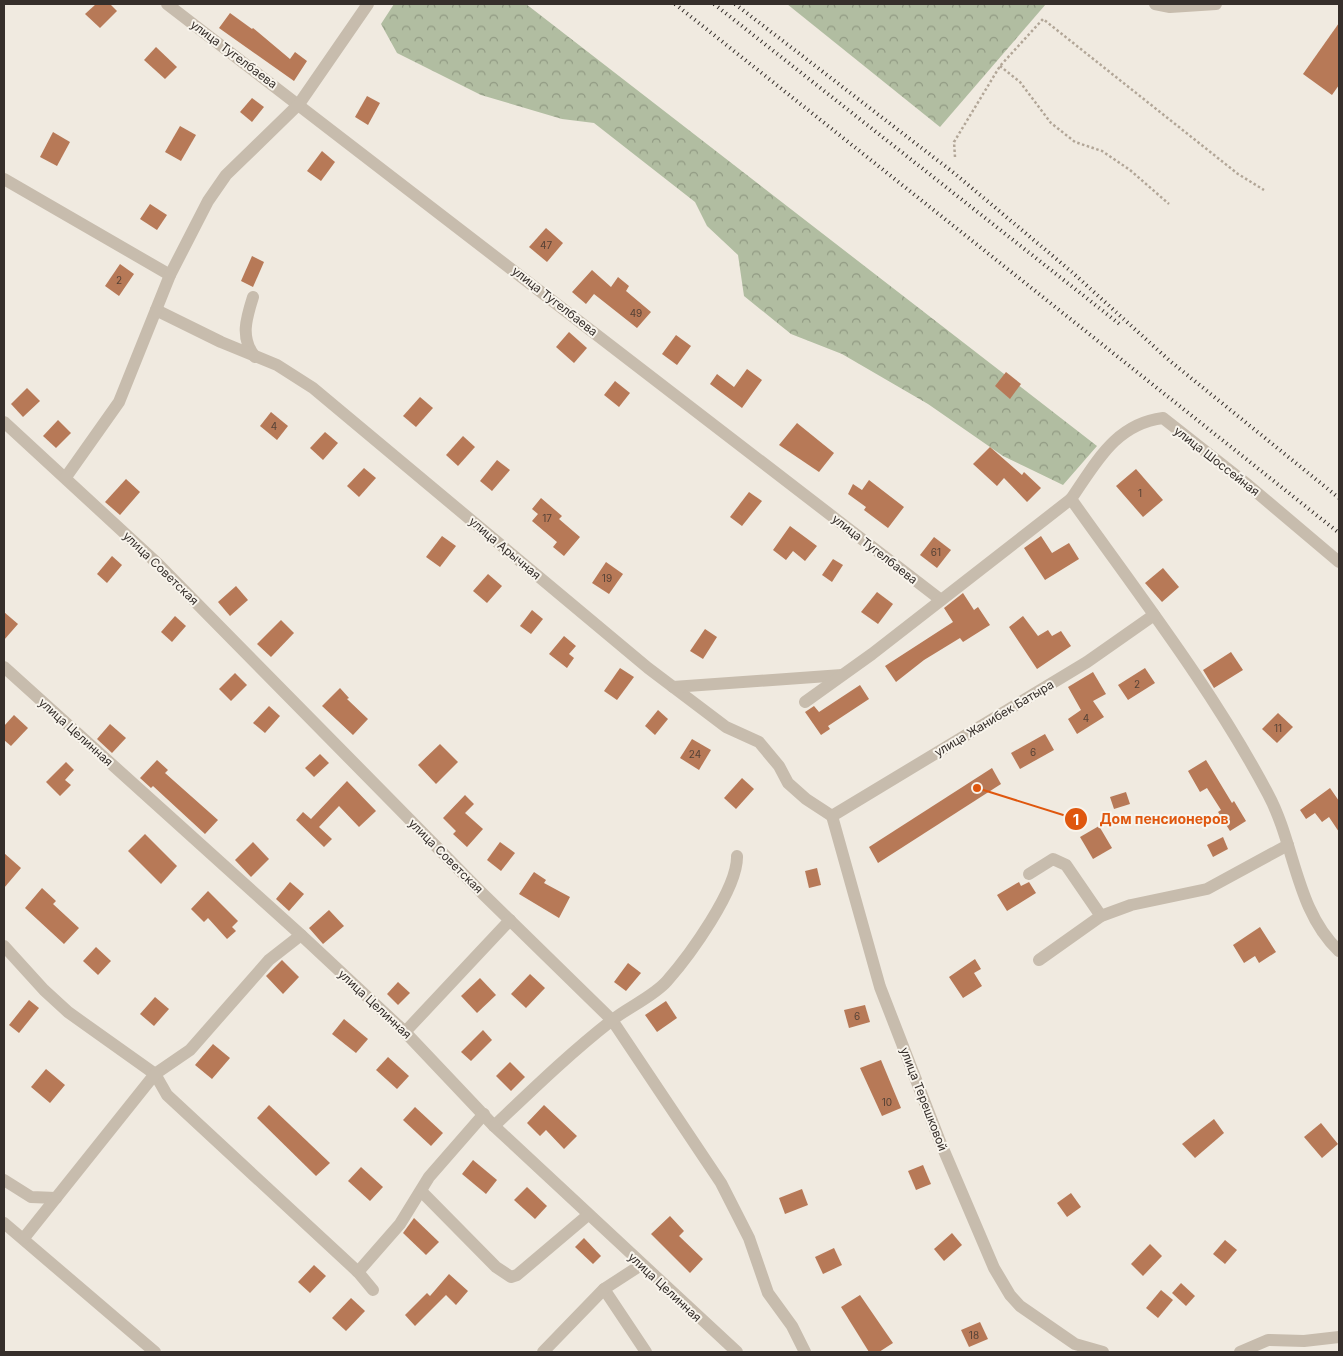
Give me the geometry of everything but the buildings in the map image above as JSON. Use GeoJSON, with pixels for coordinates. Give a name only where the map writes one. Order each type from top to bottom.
{"type":"FeatureCollection","features":[{"type":"Feature","properties":{"kind":"street","name":"улица Тугелбаева"},"geometry":{"type":"LineString","coordinates":[[167,4],[941,600]]}},
{"type":"Feature","properties":{"kind":"street"},"geometry":{"type":"LineString","coordinates":[[66,477],[120,402],[170,275],[208,202],[226,175],[299,104],[368,4]]}},
{"type":"Feature","properties":{"kind":"street"},"geometry":{"type":"LineString","coordinates":[[1155,4],[1170,7],[1216,4]]}},
{"type":"Feature","properties":{"kind":"street"},"geometry":{"type":"LineString","coordinates":[[4,179],[170,275]]}},
{"type":"Feature","properties":{"kind":"street"},"geometry":{"type":"LineString","coordinates":[[253,297],[246,316],[244,332],[249,349],[255,357]]}},
{"type":"Feature","properties":{"kind":"street","name":"улица Арычная"},"geometry":{"type":"LineString","coordinates":[[156,310],[294,374],[313,388],[673,687],[726,727],[759,742],[779,766],[788,783],[806,800],[832,816]]}},
{"type":"Feature","properties":{"kind":"street","name":"улица Шоссейная"},"geometry":{"type":"LineString","coordinates":[[1070,499],[1100,456],[1114,440],[1131,427],[1149,420],[1163,418],[1248,485],[1339,562]]}},
{"type":"Feature","properties":{"kind":"street","name":"улица Советская"},"geometry":{"type":"LineString","coordinates":[[4,422],[66,477],[158,564],[510,920],[612,1020],[721,1183],[749,1238],[768,1293],[792,1326],[805,1352]]}},
{"type":"Feature","properties":{"kind":"street"},"geometry":{"type":"LineString","coordinates":[[805,702],[941,600],[1070,499],[1154,615],[1237,738],[1269,796],[1312,911],[1327,939],[1339,951]]}},
{"type":"Feature","properties":{"kind":"street","name":"улица Жанибек Батыра"},"geometry":{"type":"LineString","coordinates":[[832,816],[1087,662],[1154,615]]}},
{"type":"Feature","properties":{"kind":"street","name":"улица Целинная"},"geometry":{"type":"LineString","coordinates":[[4,667],[301,935],[405,1032],[494,1126],[736,1352]]}},
{"type":"Feature","properties":{"kind":"street"},"geometry":{"type":"LineString","coordinates":[[673,687],[842,675]]}},
{"type":"Feature","properties":{"kind":"street","name":"улица Терешковой"},"geometry":{"type":"LineString","coordinates":[[832,816],[880,987],[938,1139],[994,1268],[1010,1295],[1020,1306],[1074,1348],[1103,1352]]}},
{"type":"Feature","properties":{"kind":"street"},"geometry":{"type":"LineString","coordinates":[[1038,960],[1101,916],[1131,905],[1207,889],[1288,845]]}},
{"type":"Feature","properties":{"kind":"street"},"geometry":{"type":"LineString","coordinates":[[494,1126],[561,1062],[612,1020],[666,983],[719,910],[732,882],[737,856]]}},
{"type":"Feature","properties":{"kind":"street"},"geometry":{"type":"LineString","coordinates":[[1029,874],[1045,862],[1053,859],[1058,860],[1066,865],[1101,916]]}},
{"type":"Feature","properties":{"kind":"street"},"geometry":{"type":"LineString","coordinates":[[405,1032],[510,920]]}},
{"type":"Feature","properties":{"kind":"street"},"geometry":{"type":"LineString","coordinates":[[24,1238],[155,1074],[190,1050],[268,960],[301,935]]}},
{"type":"Feature","properties":{"kind":"street"},"geometry":{"type":"LineString","coordinates":[[4,946],[44,990],[68,1012],[155,1074],[167,1095],[358,1272],[373,1290]]}},
{"type":"Feature","properties":{"kind":"street"},"geometry":{"type":"LineString","coordinates":[[358,1272],[400,1224],[429,1177],[484,1114]]}},
{"type":"Feature","properties":{"kind":"street"},"geometry":{"type":"LineString","coordinates":[[4,1180],[31,1197],[56,1198]]}},
{"type":"Feature","properties":{"kind":"street"},"geometry":{"type":"LineString","coordinates":[[421,1191],[496,1267],[511,1277],[517,1276],[588,1215]]}},
{"type":"Feature","properties":{"kind":"street"},"geometry":{"type":"LineString","coordinates":[[4,1222],[154,1352]]}},
{"type":"Feature","properties":{"kind":"street"},"geometry":{"type":"LineString","coordinates":[[543,1352],[604,1288],[641,1265]]}},
{"type":"Feature","properties":{"kind":"street"},"geometry":{"type":"LineString","coordinates":[[604,1288],[646,1352]]}},
{"type":"Feature","properties":{"kind":"street"},"geometry":{"type":"LineString","coordinates":[[1240,1352],[1268,1340],[1304,1341],[1339,1337]]}},
{"type":"Feature","properties":{"kind":"path"},"geometry":{"type":"LineString","coordinates":[[955,157],[954,142],[1000,66],[1043,19],[1238,174],[1264,190]]}},
{"type":"Feature","properties":{"kind":"path"},"geometry":{"type":"LineString","coordinates":[[1000,66],[1020,82],[1051,123],[1074,142],[1102,151],[1130,170],[1169,204]]}},
{"type":"Feature","properties":{"kind":"green space"},"geometry":{"type":"Polygon","coordinates":[[[394,4],[526,4],[1097,446],[1063,485],[1003,456],[928,404],[842,354],[791,334],[744,296],[738,255],[707,226],[695,202],[594,123],[562,119],[481,95],[397,53],[381,24],[394,4]]]}},
{"type":"Feature","properties":{"kind":"green space"},"geometry":{"type":"Polygon","coordinates":[[[787,4],[1046,4],[940,127],[787,4]]]}},
{"type":"Feature","properties":{"kind":"railway"},"geometry":{"type":"LineString","coordinates":[[675,4],[1339,533]]}},
{"type":"Feature","properties":{"kind":"railway"},"geometry":{"type":"LineString","coordinates":[[714,4],[1122,326]]}},
{"type":"Feature","properties":{"kind":"railway"},"geometry":{"type":"LineString","coordinates":[[735,4],[954,173],[1073,273],[1170,361],[1339,498]]}},
{"type":"Feature","properties":{"kind":"place","name":"Дом пенсионеров"},"geometry":{"type":"Point","coordinates":[977,788]}}]}
